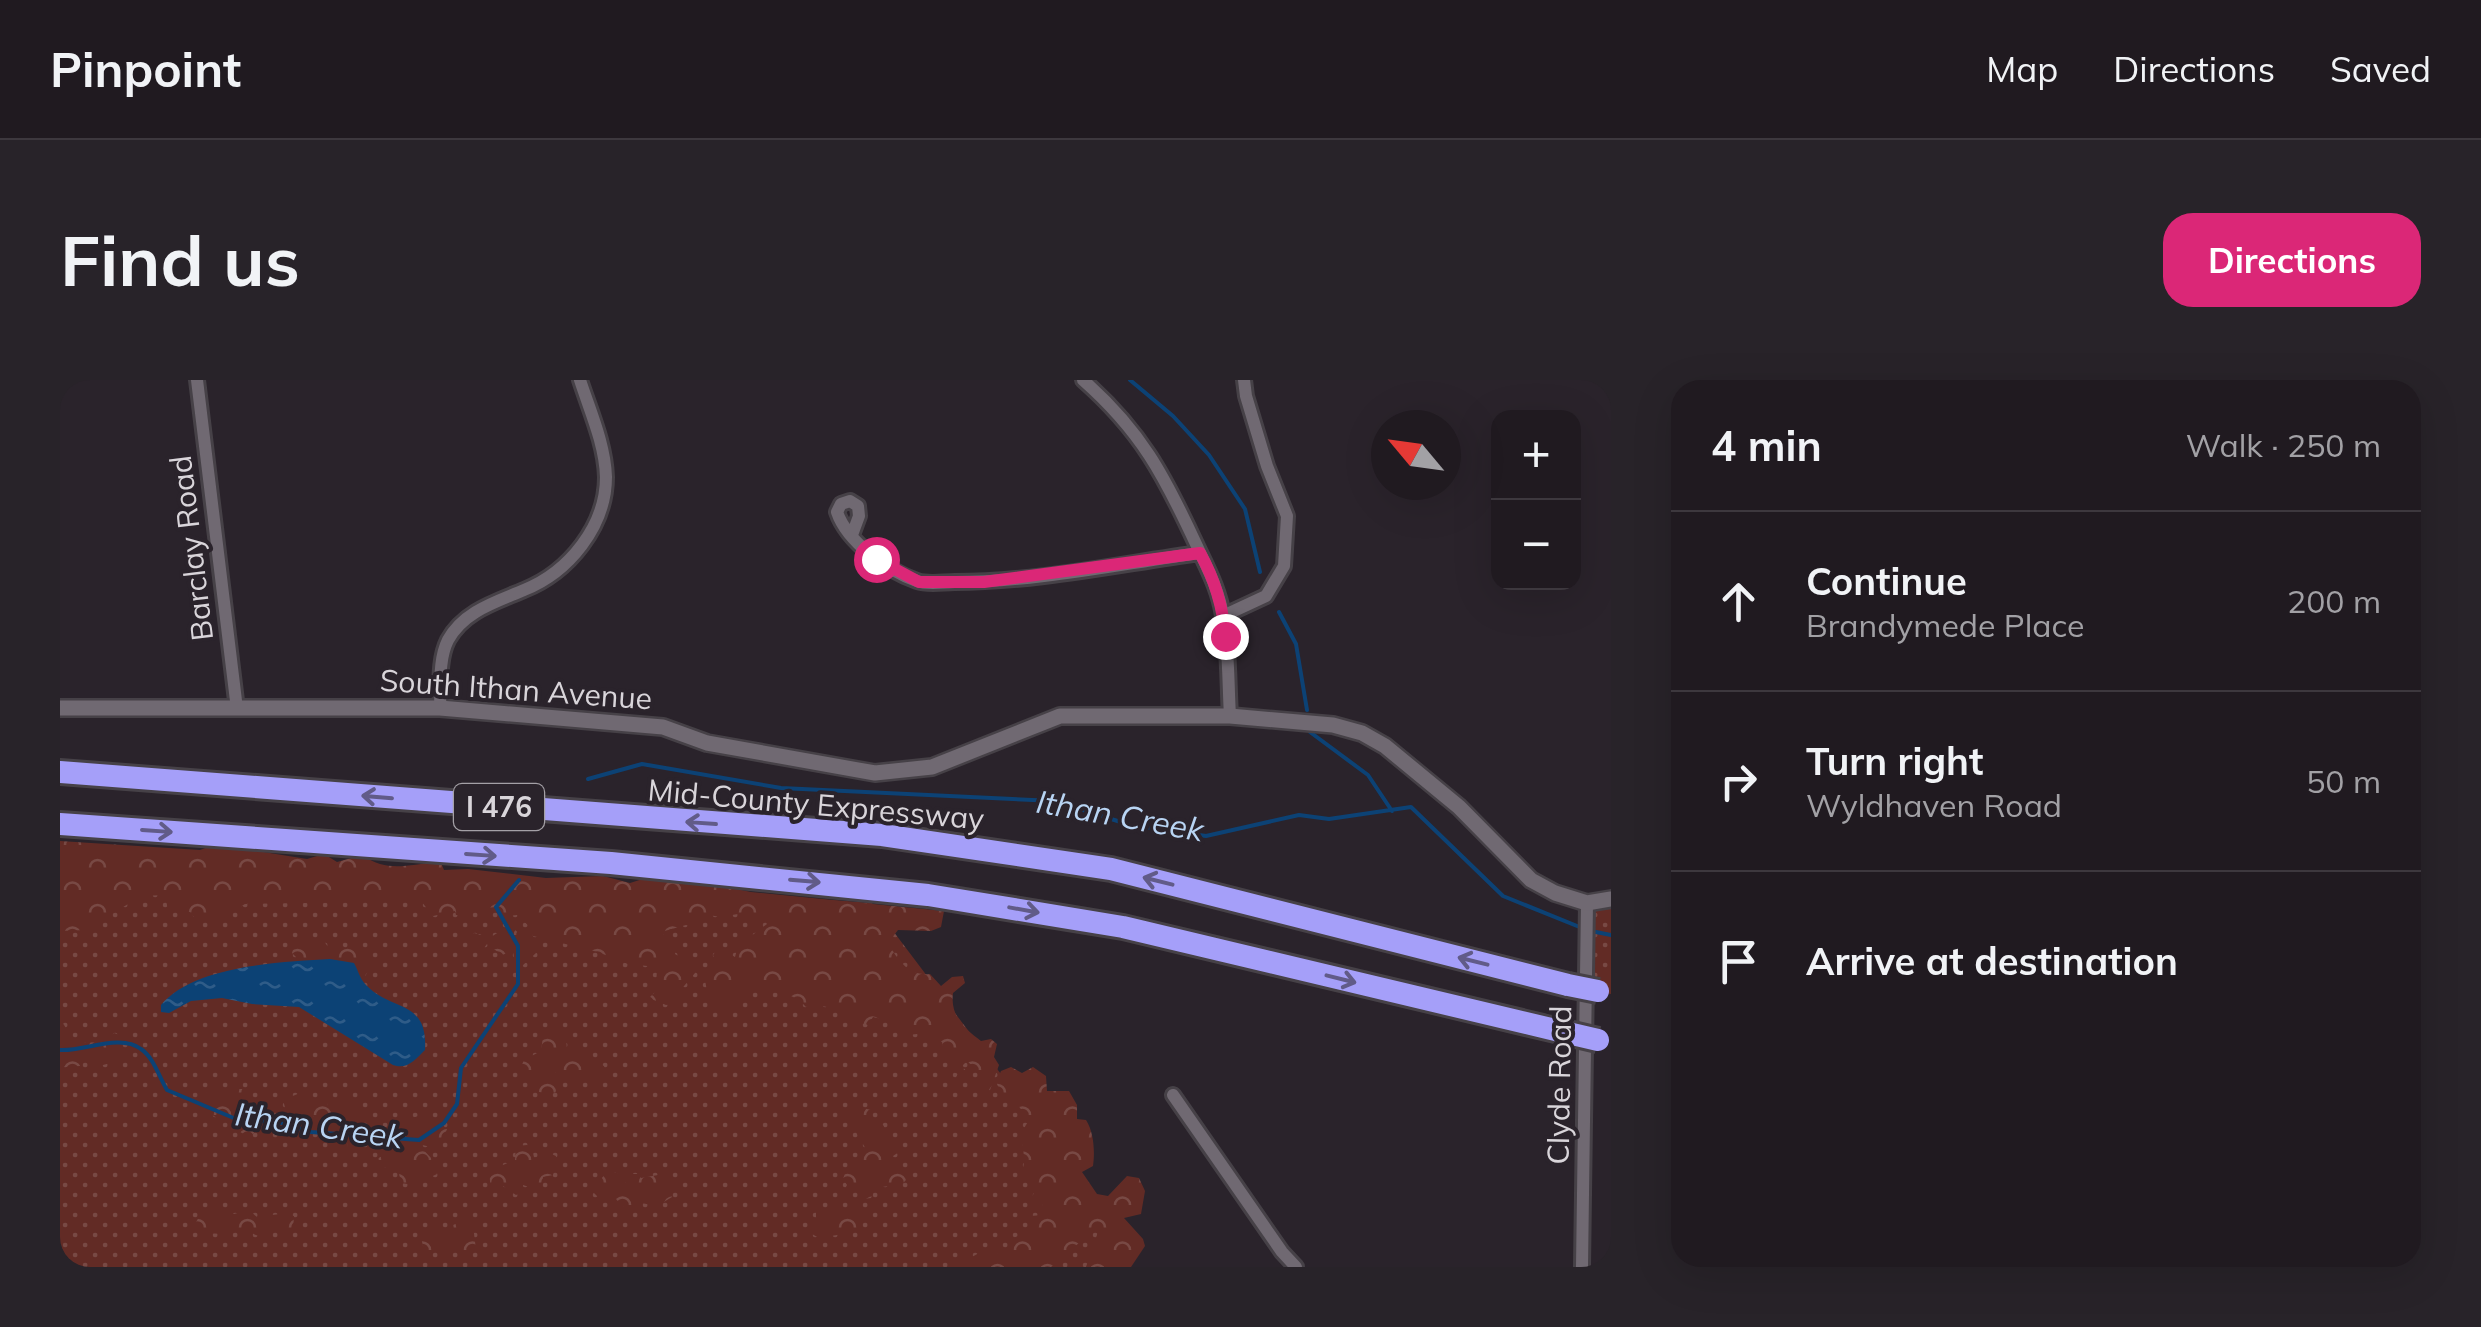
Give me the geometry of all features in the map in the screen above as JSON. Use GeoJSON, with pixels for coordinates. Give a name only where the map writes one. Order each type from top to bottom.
{"type":"FeatureCollection","features":[{"type":"Feature","properties":{"kind":"highway","name":"Mid-County Expressway"},"geometry":{"type":"LineString","coordinates":[[60,772],[882,836],[992,850],[1111,869],[1604,992]]}},
{"type":"Feature","properties":{"kind":"highway","name":"I 476"},"geometry":{"type":"LineString","coordinates":[[60,824],[610,864],[928,895],[1123,928],[1605,1041]]}},
{"type":"Feature","properties":{"kind":"street","name":"Barclay Road"},"geometry":{"type":"LineString","coordinates":[[197,380],[238,709]]}},
{"type":"Feature","properties":{"kind":"street"},"geometry":{"type":"LineString","coordinates":[[440,708],[442,658],[448,640],[459,626],[477,610],[536,585],[562,566],[576,554],[596,519],[606,478],[601,444],[580,380]]}},
{"type":"Feature","properties":{"kind":"street"},"geometry":{"type":"LineString","coordinates":[[1083,380],[1117,409],[1144,444],[1167,482],[1212,576],[1223,616],[1230,716]]}},
{"type":"Feature","properties":{"kind":"street"},"geometry":{"type":"LineString","coordinates":[[1223,616],[1266,596],[1284,566],[1286,516],[1267,466],[1244,380]]}},
{"type":"Feature","properties":{"kind":"street"},"geometry":{"type":"LineString","coordinates":[[852,535],[876,559],[919,582],[984,582],[1200,553]]}},
{"type":"Feature","properties":{"kind":"street","name":"South Ithan Avenue"},"geometry":{"type":"LineString","coordinates":[[60,708],[440,708],[663,727],[707,742],[875,772],[932,766],[1060,716],[1230,716],[1334,725],[1362,733],[1385,746],[1458,807],[1531,880],[1587,904]]}},
{"type":"Feature","properties":{"kind":"street"},"geometry":{"type":"LineString","coordinates":[[1587,904],[1611,899]]}},
{"type":"Feature","properties":{"kind":"street","name":"Clyde Road"},"geometry":{"type":"LineString","coordinates":[[1582,1267],[1587,904]]}},
{"type":"Feature","properties":{"kind":"street"},"geometry":{"type":"LineString","coordinates":[[1173,1095],[1296,1267]]}},
{"type":"Feature","properties":{"kind":"green space"},"geometry":{"type":"Polygon","coordinates":[[[60,841],[200,850],[222,842],[307,859],[324,854],[337,862],[362,855],[382,865],[441,863],[444,870],[546,878],[603,876],[630,883],[646,878],[683,878],[751,892],[944,911],[941,927],[931,931],[898,930],[888,943],[904,966],[930,974],[941,986],[952,977],[963,976],[965,983],[953,993],[956,1015],[981,1041],[991,1039],[997,1044],[994,1057],[999,1065],[990,1090],[983,1091],[979,1072],[967,1061],[962,1066],[967,1072],[961,1083],[955,1079],[958,1074],[947,1068],[950,1062],[945,1059],[942,1042],[917,1034],[899,1036],[890,1021],[873,1017],[868,1025],[831,1008],[806,1007],[794,997],[750,985],[723,1014],[714,1011],[704,974],[714,968],[713,955],[718,948],[735,957],[738,946],[767,924],[763,918],[709,915],[697,928],[686,925],[661,932],[676,947],[675,954],[695,966],[695,973],[679,992],[678,1003],[666,1005],[649,998],[656,991],[657,967],[628,964],[598,952],[533,936],[530,927],[517,915],[507,916],[496,907],[433,916],[421,901],[246,904],[208,922],[196,920],[190,912],[168,910],[165,895],[141,896],[86,930],[60,931],[60,841]]]}},
{"type":"Feature","properties":{"kind":"green space"},"geometry":{"type":"Polygon","coordinates":[[[60,847],[872,903],[1117,1228],[1103,1267],[60,1267],[60,847]]]}},
{"type":"Feature","properties":{"kind":"green space"},"geometry":{"type":"Polygon","coordinates":[[[1611,899],[1611,994],[1579,988],[1587,903],[1611,899]]]}},
{"type":"Feature","properties":{"kind":"green space"},"geometry":{"type":"Polygon","coordinates":[[[502,930],[515,930],[531,943],[536,953],[522,966],[515,964],[513,951],[502,955],[487,944],[477,947],[468,936],[474,933],[491,937],[502,930]]]}},
{"type":"Feature","properties":{"kind":"green space"},"geometry":{"type":"Polygon","coordinates":[[[324,941],[328,947],[337,941],[346,949],[354,943],[363,950],[370,969],[365,976],[358,976],[348,958],[323,963],[312,957],[302,963],[292,953],[295,943],[324,941]]]}},
{"type":"Feature","properties":{"kind":"green space"},"geometry":{"type":"Polygon","coordinates":[[[60,1023],[74,1043],[104,1042],[114,1033],[120,1035],[116,1047],[126,1053],[125,1059],[103,1065],[84,1059],[80,1066],[63,1067],[60,1023]]]}},
{"type":"Feature","properties":{"kind":"green space"},"geometry":{"type":"Polygon","coordinates":[[[544,1029],[561,1029],[567,1050],[553,1061],[555,1073],[571,1052],[586,1051],[594,1062],[604,1066],[606,1073],[594,1082],[582,1077],[575,1082],[560,1082],[555,1093],[533,1088],[520,1069],[524,1060],[541,1051],[544,1029]]]}},
{"type":"Feature","properties":{"kind":"green space"},"geometry":{"type":"Polygon","coordinates":[[[1011,1067],[1022,1073],[1033,1067],[1046,1076],[1047,1091],[1069,1091],[1077,1105],[1077,1119],[1086,1120],[1091,1130],[1093,1166],[1082,1172],[1097,1194],[1108,1196],[1127,1176],[1139,1178],[1145,1191],[1141,1214],[1124,1218],[1145,1246],[1131,1267],[1086,1267],[1098,1232],[1094,1230],[1051,1267],[954,1267],[979,1253],[1008,1256],[1014,1238],[1029,1235],[1031,1216],[1042,1215],[1043,1198],[1032,1198],[1035,1189],[1029,1183],[1033,1177],[1023,1169],[1022,1138],[1029,1121],[1018,1105],[1004,1099],[996,1082],[1001,1071],[1011,1067]]]}},
{"type":"Feature","properties":{"kind":"green space"},"geometry":{"type":"Polygon","coordinates":[[[236,1089],[246,1089],[253,1098],[245,1117],[258,1128],[250,1137],[240,1132],[239,1119],[219,1119],[202,1109],[200,1098],[206,1093],[226,1096],[236,1089]]]}},
{"type":"Feature","properties":{"kind":"green space"},"geometry":{"type":"Polygon","coordinates":[[[300,1093],[310,1101],[321,1095],[326,1097],[328,1106],[351,1099],[358,1103],[363,1114],[360,1125],[341,1132],[348,1145],[343,1157],[332,1148],[330,1133],[318,1128],[313,1116],[305,1120],[287,1115],[283,1100],[300,1093]]]}},
{"type":"Feature","properties":{"kind":"green space"},"geometry":{"type":"Polygon","coordinates":[[[859,1107],[871,1110],[871,1118],[884,1126],[880,1138],[890,1140],[890,1146],[899,1152],[890,1158],[905,1169],[908,1178],[902,1184],[882,1187],[870,1180],[874,1191],[871,1198],[863,1199],[856,1191],[850,1194],[845,1189],[843,1179],[847,1168],[854,1168],[855,1160],[867,1151],[850,1122],[852,1112],[859,1107]]]}},
{"type":"Feature","properties":{"kind":"green space"},"geometry":{"type":"Polygon","coordinates":[[[419,1116],[437,1120],[447,1129],[435,1148],[418,1144],[431,1158],[437,1174],[414,1185],[401,1183],[398,1169],[383,1167],[377,1159],[389,1152],[383,1143],[392,1134],[393,1123],[419,1116]]]}},
{"type":"Feature","properties":{"kind":"green space"},"geometry":{"type":"Polygon","coordinates":[[[516,1146],[532,1147],[534,1158],[549,1153],[556,1156],[553,1175],[543,1177],[543,1184],[532,1188],[523,1185],[523,1192],[516,1195],[503,1186],[497,1193],[491,1191],[489,1171],[515,1160],[516,1146]]]}},
{"type":"Feature","properties":{"kind":"green space"},"geometry":{"type":"Polygon","coordinates":[[[607,1173],[617,1173],[626,1183],[632,1174],[640,1174],[641,1178],[658,1175],[668,1182],[672,1197],[657,1206],[636,1202],[627,1211],[616,1199],[602,1201],[590,1189],[607,1173]]]}},
{"type":"Feature","properties":{"kind":"green space"},"geometry":{"type":"Polygon","coordinates":[[[220,1207],[234,1214],[249,1210],[257,1217],[294,1216],[293,1230],[279,1229],[261,1236],[248,1229],[227,1234],[201,1233],[195,1224],[200,1215],[220,1207]]]}},
{"type":"Feature","properties":{"kind":"green space"},"geometry":{"type":"Polygon","coordinates":[[[824,1208],[858,1212],[862,1225],[855,1232],[819,1238],[812,1234],[810,1226],[816,1224],[816,1213],[824,1208]]]}},
{"type":"Feature","properties":{"kind":"green space"},"geometry":{"type":"Polygon","coordinates":[[[472,1217],[476,1250],[467,1257],[456,1248],[424,1251],[421,1237],[433,1224],[439,1231],[472,1217]]]}},
{"type":"Feature","properties":{"kind":"water"},"geometry":{"type":"Polygon","coordinates":[[[330,959],[354,963],[366,985],[415,1014],[421,1022],[425,1050],[407,1065],[393,1065],[299,1007],[222,998],[191,1001],[169,1013],[161,1012],[161,1005],[176,992],[216,974],[264,964],[330,959]]]}},
{"type":"Feature","properties":{"kind":"waterway"},"geometry":{"type":"LineString","coordinates":[[1130,380],[1173,416],[1209,455],[1245,509],[1260,572]]}},
{"type":"Feature","properties":{"kind":"waterway"},"geometry":{"type":"LineString","coordinates":[[1279,612],[1296,644],[1307,710]]}},
{"type":"Feature","properties":{"kind":"waterway"},"geometry":{"type":"LineString","coordinates":[[1310,732],[1368,775],[1392,811]]}},
{"type":"Feature","properties":{"kind":"waterway","name":"Ithan Creek"},"geometry":{"type":"LineString","coordinates":[[588,779],[642,764],[781,788],[1055,801],[1130,825],[1206,836],[1299,815],[1329,819],[1411,807],[1503,896],[1582,928]]}},
{"type":"Feature","properties":{"kind":"waterway","name":"Ithan Creek"},"geometry":{"type":"LineString","coordinates":[[60,1050],[112,1043],[132,1045],[149,1057],[167,1090],[236,1119],[282,1123],[311,1132],[419,1140],[444,1123],[457,1104],[461,1068],[518,984],[518,946],[496,907],[519,880]]}},
{"type":"Feature","properties":{"kind":"waterway","name":"Ithan Creek"},"geometry":{"type":"LineString","coordinates":[[1591,931],[1611,935]]}},
{"type":"Feature","properties":{"kind":"route"},"geometry":{"type":"LineString","coordinates":[[876,559],[919,582],[984,582],[1200,553],[1212,576],[1225,636]]}}]}
